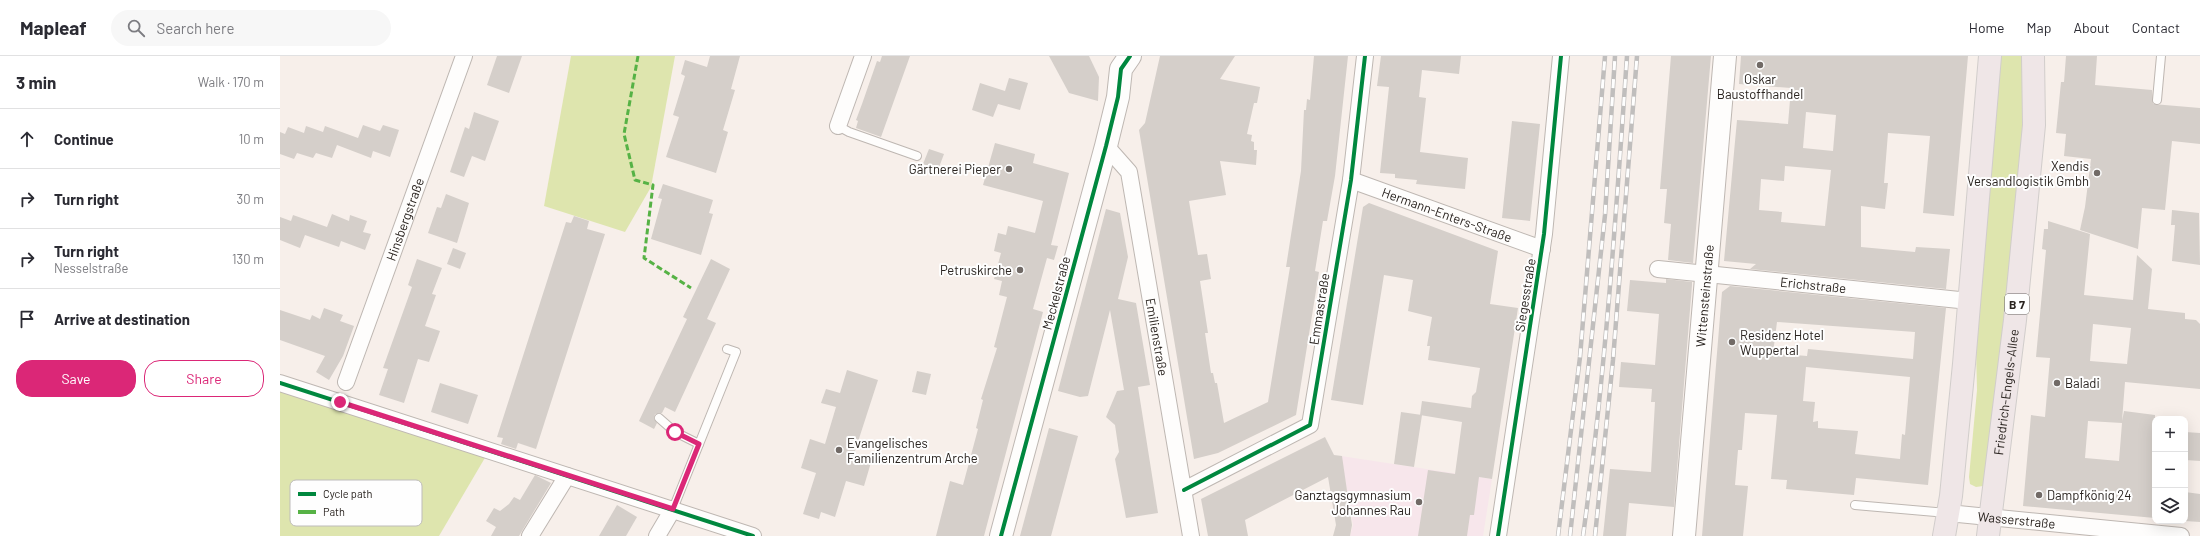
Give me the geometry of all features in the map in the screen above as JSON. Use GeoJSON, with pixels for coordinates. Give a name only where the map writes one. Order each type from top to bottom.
{"type":"FeatureCollection","features":[{"type":"Feature","properties":{"kind":"main road"},"geometry":{"type":"LineString","coordinates":[[1944,536],[1948,513],[1964,364],[1990,56]]}},
{"type":"Feature","properties":{"kind":"main road","name":"Friedrich-Engels-Allee"},"geometry":{"type":"LineString","coordinates":[[1990,527],[2015,320],[2034,125],[2033,56]]}},
{"type":"Feature","properties":{"kind":"street","name":"Hinsbergstraße"},"geometry":{"type":"LineString","coordinates":[[346,382],[464,56]]}},
{"type":"Feature","properties":{"kind":"street"},"geometry":{"type":"LineString","coordinates":[[838,126],[863,56]]}},
{"type":"Feature","properties":{"kind":"street","name":"Emmastraße"},"geometry":{"type":"LineString","coordinates":[[1184,490],[1310,425],[1351,180],[1365,56]]}},
{"type":"Feature","properties":{"kind":"street","name":"Siegesstraße"},"geometry":{"type":"LineString","coordinates":[[1498,536],[1542,249],[1561,56]]}},
{"type":"Feature","properties":{"kind":"street","name":"Wittensteinstraße"},"geometry":{"type":"LineString","coordinates":[[1684,536],[1725,56]]}},
{"type":"Feature","properties":{"kind":"street","name":"Meckelstraße"},"geometry":{"type":"LineString","coordinates":[[1001,536],[1106,146],[1118,97],[1121,60]]}},
{"type":"Feature","properties":{"kind":"street","name":"Emilienstraße"},"geometry":{"type":"LineString","coordinates":[[1106,146],[1129,172],[1191,536]]}},
{"type":"Feature","properties":{"kind":"street","name":"Hermann-Enters-Straße"},"geometry":{"type":"LineString","coordinates":[[1351,180],[1542,249]]}},
{"type":"Feature","properties":{"kind":"street","name":"Erichstraße"},"geometry":{"type":"LineString","coordinates":[[1658,269],[1969,301]]}},
{"type":"Feature","properties":{"kind":"street"},"geometry":{"type":"LineString","coordinates":[[280,383],[673,509],[752,536]]}},
{"type":"Feature","properties":{"kind":"street"},"geometry":{"type":"LineString","coordinates":[[530,536],[567,476]]}},
{"type":"Feature","properties":{"kind":"street"},"geometry":{"type":"LineString","coordinates":[[657,536],[673,509]]}},
{"type":"Feature","properties":{"kind":"street","name":"Wasserstraße"},"geometry":{"type":"LineString","coordinates":[[1948,513],[1990,527],[2181,536]]}},
{"type":"Feature","properties":{"kind":"lane"},"geometry":{"type":"LineString","coordinates":[[2158,100],[2161,56]]}},
{"type":"Feature","properties":{"kind":"lane"},"geometry":{"type":"LineString","coordinates":[[838,126],[849,132],[917,156]]}},
{"type":"Feature","properties":{"kind":"lane"},"geometry":{"type":"LineString","coordinates":[[673,509],[736,352],[727,349]]}},
{"type":"Feature","properties":{"kind":"lane"},"geometry":{"type":"LineString","coordinates":[[659,418],[675,432],[699,444]]}},
{"type":"Feature","properties":{"kind":"lane"},"geometry":{"type":"LineString","coordinates":[[1855,506],[1948,513]]}},
{"type":"Feature","properties":{"kind":"shaded area","name":"Ganztagsgymnasium Johannes Rau"},"geometry":{"type":"Polygon","coordinates":[[[1341,456],[1492,479],[1483,536],[1350,536],[1353,525],[1341,456]]]}},
{"type":"Feature","properties":{"kind":"green space"},"geometry":{"type":"Polygon","coordinates":[[[571,56],[675,56],[651,187],[625,232],[544,206],[571,56]]]}},
{"type":"Feature","properties":{"kind":"green space"},"geometry":{"type":"Polygon","coordinates":[[[2000,56],[2024,56],[2026,119],[2000,363],[1983,486],[1976,487],[1970,484],[1969,477],[1977,390],[1976,349],[2000,56]]]}},
{"type":"Feature","properties":{"kind":"green space"},"geometry":{"type":"Polygon","coordinates":[[[280,389],[486,456],[439,536],[280,536],[280,389]]]}},
{"type":"Feature","properties":{"kind":"building"},"geometry":{"type":"Polygon","coordinates":[[[497,56],[522,56],[509,93],[487,85],[497,56]]]}},
{"type":"Feature","properties":{"kind":"building"},"geometry":{"type":"Polygon","coordinates":[[[710,56],[740,56],[731,89],[735,90],[723,130],[728,132],[716,173],[666,157],[679,117],[673,115],[685,76],[681,74],[685,60],[707,67],[710,56]]]}},
{"type":"Feature","properties":{"kind":"building"},"geometry":{"type":"Polygon","coordinates":[[[882,56],[910,56],[881,137],[856,128],[858,121],[856,120],[877,61],[880,62],[882,56]]]}},
{"type":"Feature","properties":{"kind":"building"},"geometry":{"type":"Polygon","coordinates":[[[1049,56],[1089,56],[1099,77],[1098,101],[1069,93],[1049,56]]]}},
{"type":"Feature","properties":{"kind":"building"},"geometry":{"type":"Polygon","coordinates":[[[1160,56],[1235,56],[1220,79],[1260,87],[1257,103],[1254,103],[1247,134],[1252,135],[1251,141],[1254,142],[1254,150],[1257,150],[1256,165],[1220,161],[1226,195],[1189,201],[1198,255],[1207,254],[1211,279],[1200,281],[1208,333],[1205,333],[1211,373],[1213,373],[1215,383],[1217,383],[1224,423],[1268,402],[1290,267],[1286,267],[1301,171],[1304,110],[1306,110],[1307,99],[1310,100],[1314,56],[1348,56],[1335,176],[1327,221],[1323,221],[1315,271],[1319,272],[1296,415],[1218,453],[1194,459],[1139,130],[1145,123],[1160,56]]]}},
{"type":"Feature","properties":{"kind":"building"},"geometry":{"type":"Polygon","coordinates":[[[1381,56],[1461,56],[1459,74],[1422,70],[1419,97],[1426,98],[1420,152],[1468,158],[1465,189],[1416,184],[1417,180],[1395,178],[1395,174],[1380,173],[1389,87],[1377,86],[1381,56]]]}},
{"type":"Feature","properties":{"kind":"building"},"geometry":{"type":"Polygon","coordinates":[[[1671,56],[1711,56],[1693,263],[1668,260],[1671,224],[1664,223],[1667,189],[1660,189],[1671,56]]]}},
{"type":"Feature","properties":{"kind":"building"},"geometry":{"type":"Polygon","coordinates":[[[1741,56],[1968,56],[1954,216],[1923,213],[1930,136],[1888,133],[1884,183],[1888,183],[1885,209],[1861,206],[1861,247],[1915,252],[1916,247],[1950,249],[1946,289],[1750,269],[1756,264],[1724,261],[1737,120],[1788,124],[1791,88],[1739,84],[1741,56]],[[1806,112],[1803,148],[1833,151],[1836,115],[1806,112]],[[1785,166],[1784,181],[1761,179],[1759,210],[1782,212],[1781,222],[1825,226],[1831,170],[1785,166]]]}},
{"type":"Feature","properties":{"kind":"building"},"geometry":{"type":"Polygon","coordinates":[[[2066,56],[2097,56],[2095,85],[2152,90],[2153,104],[2200,108],[2200,144],[2172,141],[2165,210],[2142,208],[2138,249],[2080,230],[2085,207],[2091,159],[2064,156],[2066,134],[2056,133],[2061,82],[2064,82],[2066,56]]]}},
{"type":"Feature","properties":{"kind":"building"},"geometry":{"type":"Polygon","coordinates":[[[1009,78],[1028,83],[1020,110],[998,104],[993,117],[972,110],[980,83],[1005,91],[1009,78]]]}},
{"type":"Feature","properties":{"kind":"building"},"geometry":{"type":"Polygon","coordinates":[[[474,112],[499,121],[485,161],[472,156],[464,177],[450,172],[465,127],[469,129],[474,112]]]}},
{"type":"Feature","properties":{"kind":"building"},"geometry":{"type":"Polygon","coordinates":[[[1512,121],[1540,124],[1530,221],[1502,218],[1512,121]]]}},
{"type":"Feature","properties":{"kind":"building"},"geometry":{"type":"Polygon","coordinates":[[[363,125],[380,131],[383,125],[399,130],[390,157],[373,151],[371,158],[337,145],[332,158],[316,153],[313,158],[297,153],[294,159],[280,154],[280,132],[285,134],[288,127],[304,133],[306,126],[323,132],[325,126],[358,138],[363,125]]]}},
{"type":"Feature","properties":{"kind":"building"},"geometry":{"type":"Polygon","coordinates":[[[995,143],[1035,154],[1033,163],[1069,173],[1051,245],[1058,246],[1054,260],[1047,258],[1033,309],[1043,312],[984,536],[936,536],[950,481],[963,485],[978,429],[976,428],[983,400],[981,399],[997,348],[994,347],[1007,297],[999,295],[1002,281],[994,279],[1001,253],[994,251],[998,233],[1006,235],[1008,226],[1035,233],[1043,201],[983,185],[995,143]]]}},
{"type":"Feature","properties":{"kind":"building"},"geometry":{"type":"Polygon","coordinates":[[[929,149],[944,154],[938,170],[923,164],[929,149]]]}},
{"type":"Feature","properties":{"kind":"building"},"geometry":{"type":"Polygon","coordinates":[[[663,184],[713,200],[709,213],[713,214],[701,255],[651,239],[662,199],[658,198],[663,184]]]}},
{"type":"Feature","properties":{"kind":"building"},"geometry":{"type":"Polygon","coordinates":[[[446,194],[469,203],[457,243],[428,233],[437,207],[441,208],[446,194]]]}},
{"type":"Feature","properties":{"kind":"building"},"geometry":{"type":"Polygon","coordinates":[[[1369,203],[1498,251],[1490,304],[1518,308],[1492,479],[1479,477],[1474,515],[1470,515],[1467,536],[1418,536],[1428,470],[1455,474],[1462,422],[1420,415],[1422,401],[1471,408],[1472,396],[1476,392],[1480,368],[1428,360],[1430,346],[1427,346],[1432,317],[1408,311],[1413,280],[1384,275],[1363,405],[1331,400],[1363,207],[1369,203]]]}},
{"type":"Feature","properties":{"kind":"building"},"geometry":{"type":"Polygon","coordinates":[[[1106,209],[1120,213],[1128,257],[1118,299],[1136,303],[1150,385],[1138,387],[1158,513],[1126,518],[1115,459],[1119,452],[1115,425],[1106,417],[1117,391],[1124,390],[1110,310],[1088,396],[1080,397],[1058,391],[1106,209]]]}},
{"type":"Feature","properties":{"kind":"building"},"geometry":{"type":"Polygon","coordinates":[[[2172,210],[2199,213],[2200,265],[2172,261],[2175,225],[2171,225],[2172,210]]]}},
{"type":"Feature","properties":{"kind":"building"},"geometry":{"type":"Polygon","coordinates":[[[332,214],[349,221],[350,215],[367,221],[363,232],[371,234],[365,250],[341,241],[339,247],[305,235],[300,248],[280,240],[280,217],[291,221],[293,215],[327,227],[332,214]]]}},
{"type":"Feature","properties":{"kind":"building"},"geometry":{"type":"Polygon","coordinates":[[[574,216],[589,221],[587,229],[605,234],[536,449],[518,443],[516,449],[501,444],[503,438],[497,437],[566,222],[571,223],[574,216]]]}},
{"type":"Feature","properties":{"kind":"building"},"geometry":{"type":"Polygon","coordinates":[[[2048,221],[2090,234],[2084,295],[2133,300],[2137,255],[2152,269],[2148,309],[2185,313],[2185,319],[2196,320],[2200,324],[2200,389],[2125,382],[2122,421],[2124,411],[2155,415],[2152,416],[2152,518],[2023,506],[2031,415],[2045,417],[2050,358],[2036,357],[2046,250],[2042,249],[2044,229],[2048,229],[2048,221]],[[2093,324],[2090,361],[2127,364],[2131,328],[2093,324]],[[2088,421],[2085,458],[2119,461],[2122,423],[2088,421]]]}},
{"type":"Feature","properties":{"kind":"building"},"geometry":{"type":"Polygon","coordinates":[[[453,248],[466,253],[460,269],[447,264],[453,248]]]}},
{"type":"Feature","properties":{"kind":"building"},"geometry":{"type":"Polygon","coordinates":[[[417,259],[442,268],[432,294],[436,295],[425,326],[440,331],[429,362],[418,359],[404,403],[379,395],[388,369],[383,368],[412,287],[408,285],[417,259]]]}},
{"type":"Feature","properties":{"kind":"building"},"geometry":{"type":"Polygon","coordinates":[[[711,259],[730,269],[707,319],[716,323],[675,412],[665,407],[662,413],[655,414],[654,419],[657,423],[654,429],[639,421],[687,319],[683,317],[711,259]]]}},
{"type":"Feature","properties":{"kind":"building"},"geometry":{"type":"Polygon","coordinates":[[[1666,279],[1692,282],[1674,507],[1629,503],[1626,536],[1603,536],[1610,469],[1651,472],[1655,402],[1651,402],[1652,389],[1619,387],[1621,362],[1655,365],[1659,314],[1627,311],[1630,280],[1666,283],[1666,279]]]}},
{"type":"Feature","properties":{"kind":"building"},"geometry":{"type":"Polygon","coordinates":[[[1730,286],[1946,308],[1928,485],[1856,478],[1854,495],[1786,489],[1787,480],[1771,479],[1777,415],[1745,413],[1742,450],[1738,450],[1735,485],[1748,486],[1743,536],[1702,536],[1722,292],[1730,286]],[[1777,322],[1773,353],[1807,356],[1808,349],[1913,359],[1915,332],[1777,322]],[[1806,367],[1803,401],[1815,402],[1813,422],[1818,421],[1818,428],[1858,431],[1855,454],[1900,459],[1902,434],[1905,435],[1910,377],[1806,367]]]}},
{"type":"Feature","properties":{"kind":"building"},"geometry":{"type":"Polygon","coordinates":[[[324,308],[343,315],[340,321],[354,326],[343,356],[329,380],[316,372],[325,356],[280,340],[280,310],[310,320],[312,315],[320,319],[324,308]]]}},
{"type":"Feature","properties":{"kind":"building","name":"Evangelisches Familienzentrum Arche"},"geometry":{"type":"Polygon","coordinates":[[[847,370],[878,380],[854,454],[872,459],[864,486],[846,481],[835,517],[821,512],[819,519],[803,514],[816,473],[801,468],[810,439],[825,444],[836,407],[821,403],[826,389],[840,393],[847,370]]]}},
{"type":"Feature","properties":{"kind":"building"},"geometry":{"type":"Polygon","coordinates":[[[917,371],[931,374],[926,395],[912,392],[917,371]]]}},
{"type":"Feature","properties":{"kind":"building"},"geometry":{"type":"Polygon","coordinates":[[[440,383],[478,395],[468,424],[431,412],[440,383]]]}},
{"type":"Feature","properties":{"kind":"building"},"geometry":{"type":"Polygon","coordinates":[[[1401,412],[1422,415],[1414,467],[1394,464],[1401,412]]]}},
{"type":"Feature","properties":{"kind":"building"},"geometry":{"type":"Polygon","coordinates":[[[1049,428],[1078,436],[1051,536],[1020,536],[1049,428]]]}},
{"type":"Feature","properties":{"kind":"building"},"geometry":{"type":"Polygon","coordinates":[[[2188,432],[2200,433],[2200,461],[2188,460],[2188,432]]]}},
{"type":"Feature","properties":{"kind":"building"},"geometry":{"type":"Polygon","coordinates":[[[1325,437],[1334,455],[1342,456],[1352,525],[1350,536],[1333,536],[1336,525],[1328,477],[1245,520],[1248,536],[1208,536],[1201,499],[1325,437]]]}},
{"type":"Feature","properties":{"kind":"building"},"geometry":{"type":"Polygon","coordinates":[[[535,475],[551,483],[519,536],[491,536],[496,527],[486,521],[494,508],[500,511],[509,504],[514,497],[520,500],[535,475]]]}},
{"type":"Feature","properties":{"kind":"building"},"geometry":{"type":"Polygon","coordinates":[[[2188,492],[2200,494],[2200,522],[2188,521],[2188,492]]]}},
{"type":"Feature","properties":{"kind":"building"},"geometry":{"type":"Polygon","coordinates":[[[617,505],[637,517],[626,536],[599,536],[617,505]]]}},
{"type":"Feature","properties":{"kind":"railway"},"geometry":{"type":"LineString","coordinates":[[1558,536],[1580,357],[1605,56]]}},
{"type":"Feature","properties":{"kind":"railway"},"geometry":{"type":"LineString","coordinates":[[1570,536],[1605,215],[1615,56]]}},
{"type":"Feature","properties":{"kind":"railway"},"geometry":{"type":"LineString","coordinates":[[1583,536],[1604,356],[1627,56]]}},
{"type":"Feature","properties":{"kind":"railway"},"geometry":{"type":"LineString","coordinates":[[1595,536],[1613,360],[1637,56]]}},
{"type":"Feature","properties":{"kind":"marked path"},"geometry":{"type":"LineString","coordinates":[[638,56],[624,134],[635,180],[653,185],[644,258],[691,288]]}},
{"type":"Feature","properties":{"kind":"cycle path"},"geometry":{"type":"LineString","coordinates":[[1001,536],[1106,146],[1118,97],[1121,69],[1130,56]]}},
{"type":"Feature","properties":{"kind":"cycle path"},"geometry":{"type":"LineString","coordinates":[[1184,490],[1310,425],[1351,180],[1365,56]]}},
{"type":"Feature","properties":{"kind":"cycle path"},"geometry":{"type":"LineString","coordinates":[[1498,536],[1544,234],[1561,56]]}},
{"type":"Feature","properties":{"kind":"cycle path"},"geometry":{"type":"LineString","coordinates":[[280,383],[753,536]]}},
{"type":"Feature","properties":{"kind":"place","name":"Oskar Baustoffhandel"},"geometry":{"type":"Point","coordinates":[1760,65]}},
{"type":"Feature","properties":{"kind":"place","name":"Gärtnerei Pieper"},"geometry":{"type":"Point","coordinates":[1009,169]}},
{"type":"Feature","properties":{"kind":"place","name":"Xendis Versandlogistik Gmbh"},"geometry":{"type":"Point","coordinates":[2097,173]}},
{"type":"Feature","properties":{"kind":"place","name":"Petruskirche"},"geometry":{"type":"Point","coordinates":[1020,270]}},
{"type":"Feature","properties":{"kind":"place","name":"Residenz Hotel Wuppertal"},"geometry":{"type":"Point","coordinates":[1732,342]}},
{"type":"Feature","properties":{"kind":"place","name":"Baladi"},"geometry":{"type":"Point","coordinates":[2057,383]}},
{"type":"Feature","properties":{"kind":"place","name":"Evangelisches Familienzentrum Arche"},"geometry":{"type":"Point","coordinates":[839,450]}},
{"type":"Feature","properties":{"kind":"place","name":"Dampfkönig 24"},"geometry":{"type":"Point","coordinates":[2039,495]}},
{"type":"Feature","properties":{"kind":"place","name":"Ganztagsgymnasium Johannes Rau"},"geometry":{"type":"Point","coordinates":[1419,502]}},
{"type":"Feature","properties":{"kind":"route"},"geometry":{"type":"LineString","coordinates":[[340,402],[673,509],[699,444],[675,432]]}}]}
